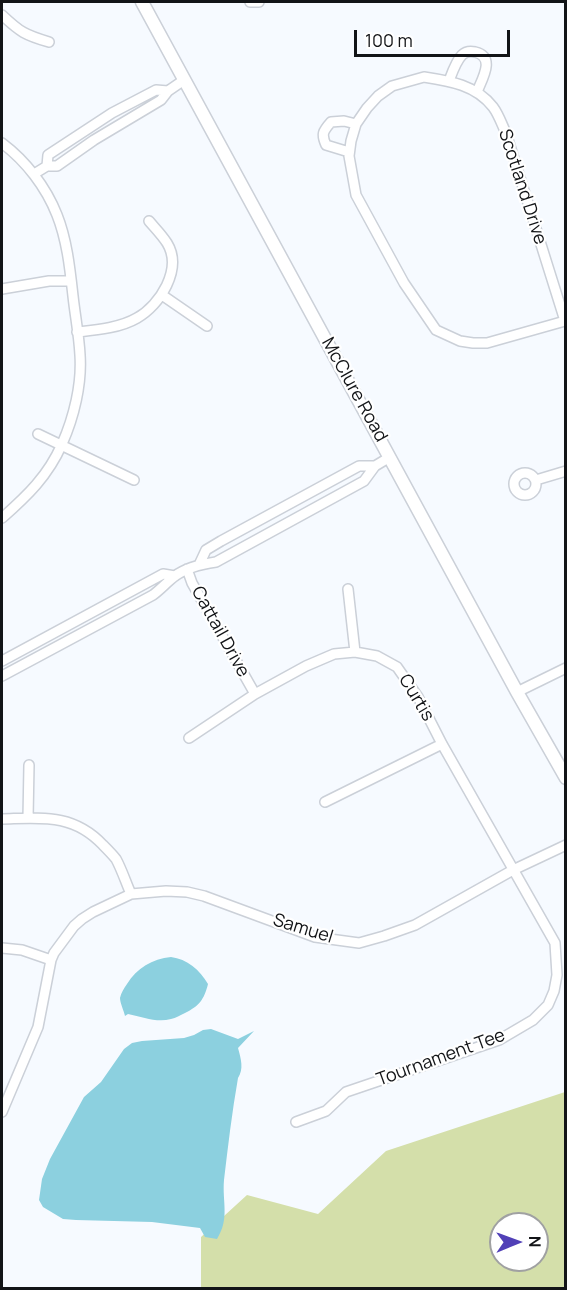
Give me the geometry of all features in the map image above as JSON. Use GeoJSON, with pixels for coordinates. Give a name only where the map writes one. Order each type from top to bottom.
{"type":"FeatureCollection","features":[{"type":"Feature","properties":{"kind":"street","name":"McClure Road"},"geometry":{"type":"LineString","coordinates":[[141,2],[566,778]]}},
{"type":"Feature","properties":{"kind":"street"},"geometry":{"type":"LineString","coordinates":[[250,2],[259,2]]}},
{"type":"Feature","properties":{"kind":"street"},"geometry":{"type":"LineString","coordinates":[[2,15],[16,29],[29,37],[49,42]]}},
{"type":"Feature","properties":{"kind":"street"},"geometry":{"type":"LineString","coordinates":[[449,81],[461,56],[467,51],[483,55],[486,69],[477,92]]}},
{"type":"Feature","properties":{"kind":"street","name":"Scotland Drive"},"geometry":{"type":"LineString","coordinates":[[424,77],[449,81],[477,92],[494,108],[506,133],[565,322],[487,343],[460,341],[436,330],[404,283],[356,195],[349,152],[356,124],[367,108],[378,96],[392,87],[424,77]]}},
{"type":"Feature","properties":{"kind":"street"},"geometry":{"type":"LineString","coordinates":[[34,174],[47,166],[57,166],[94,140],[161,100],[168,91],[184,80]]}},
{"type":"Feature","properties":{"kind":"street"},"geometry":{"type":"LineString","coordinates":[[349,152],[326,145],[322,138],[324,130],[331,122],[344,121],[356,124]]}},
{"type":"Feature","properties":{"kind":"street"},"geometry":{"type":"LineString","coordinates":[[2,143],[34,174],[57,215],[71,280],[80,357],[79,378],[71,418],[62,445],[48,471],[36,486],[2,518]]}},
{"type":"Feature","properties":{"kind":"street"},"geometry":{"type":"LineString","coordinates":[[77,332],[124,323],[137,318],[162,295],[171,276],[173,261],[168,244],[149,221]]}},
{"type":"Feature","properties":{"kind":"street"},"geometry":{"type":"LineString","coordinates":[[2,290],[49,281],[71,280]]}},
{"type":"Feature","properties":{"kind":"street"},"geometry":{"type":"LineString","coordinates":[[162,295],[207,326]]}},
{"type":"Feature","properties":{"kind":"street"},"geometry":{"type":"LineString","coordinates":[[38,434],[134,480]]}},
{"type":"Feature","properties":{"kind":"street"},"geometry":{"type":"LineString","coordinates":[[2,676],[153,595],[187,569],[216,562],[364,481],[375,466],[390,457]]}},
{"type":"Feature","properties":{"kind":"street"},"geometry":{"type":"LineString","coordinates":[[199,565],[206,550],[359,466],[375,466]]}},
{"type":"Feature","properties":{"kind":"street"},"geometry":{"type":"LineString","coordinates":[[536,480],[566,471]]}},
{"type":"Feature","properties":{"kind":"street","name":"Cattail Drive"},"geometry":{"type":"LineString","coordinates":[[187,569],[192,583],[255,694]]}},
{"type":"Feature","properties":{"kind":"street"},"geometry":{"type":"LineString","coordinates":[[2,661],[163,574],[175,576]]}},
{"type":"Feature","properties":{"kind":"street"},"geometry":{"type":"LineString","coordinates":[[348,589],[355,652]]}},
{"type":"Feature","properties":{"kind":"street","name":"Curtis"},"geometry":{"type":"LineString","coordinates":[[189,738],[255,694],[306,666],[334,654],[355,652],[377,656],[397,667],[417,697],[513,870]]}},
{"type":"Feature","properties":{"kind":"street"},"geometry":{"type":"LineString","coordinates":[[517,692],[566,669]]}},
{"type":"Feature","properties":{"kind":"street"},"geometry":{"type":"LineString","coordinates":[[325,801],[442,744]]}},
{"type":"Feature","properties":{"kind":"street"},"geometry":{"type":"LineString","coordinates":[[28,818],[29,765]]}},
{"type":"Feature","properties":{"kind":"street"},"geometry":{"type":"LineString","coordinates":[[2,819],[58,819],[76,825],[96,837],[115,858],[131,894],[82,919],[54,953],[38,1027],[2,1112]]}},
{"type":"Feature","properties":{"kind":"street","name":"Samuel"},"geometry":{"type":"LineString","coordinates":[[131,894],[187,892],[315,937],[359,943],[415,924],[513,870],[566,845]]}},
{"type":"Feature","properties":{"kind":"street","name":"Tournament Tee"},"geometry":{"type":"LineString","coordinates":[[296,1122],[326,1111],[346,1092],[499,1040],[533,1020],[548,1005],[557,975],[555,943],[513,870]]}},
{"type":"Feature","properties":{"kind":"street"},"geometry":{"type":"LineString","coordinates":[[2,948],[22,950],[51,960]]}},
{"type":"Feature","properties":{"kind":"green space"},"geometry":{"type":"Polygon","coordinates":[[[565,1092],[565,1288],[201,1288],[201,1237],[247,1195],[318,1214],[386,1151],[565,1092]]]}},
{"type":"Feature","properties":{"kind":"water"},"geometry":{"type":"Polygon","coordinates":[[[171,957],[188,963],[205,979],[208,984],[200,1002],[185,1013],[166,1020],[128,1014],[125,1016],[120,998],[131,978],[146,965],[171,957]]]}},
{"type":"Feature","properties":{"kind":"water"},"geometry":{"type":"Polygon","coordinates":[[[211,1029],[238,1039],[254,1031],[238,1048],[241,1067],[224,1180],[224,1217],[217,1239],[205,1237],[200,1228],[152,1222],[63,1219],[43,1207],[39,1200],[42,1179],[50,1159],[84,1097],[101,1082],[124,1049],[132,1043],[184,1038],[211,1029]]]}}]}
